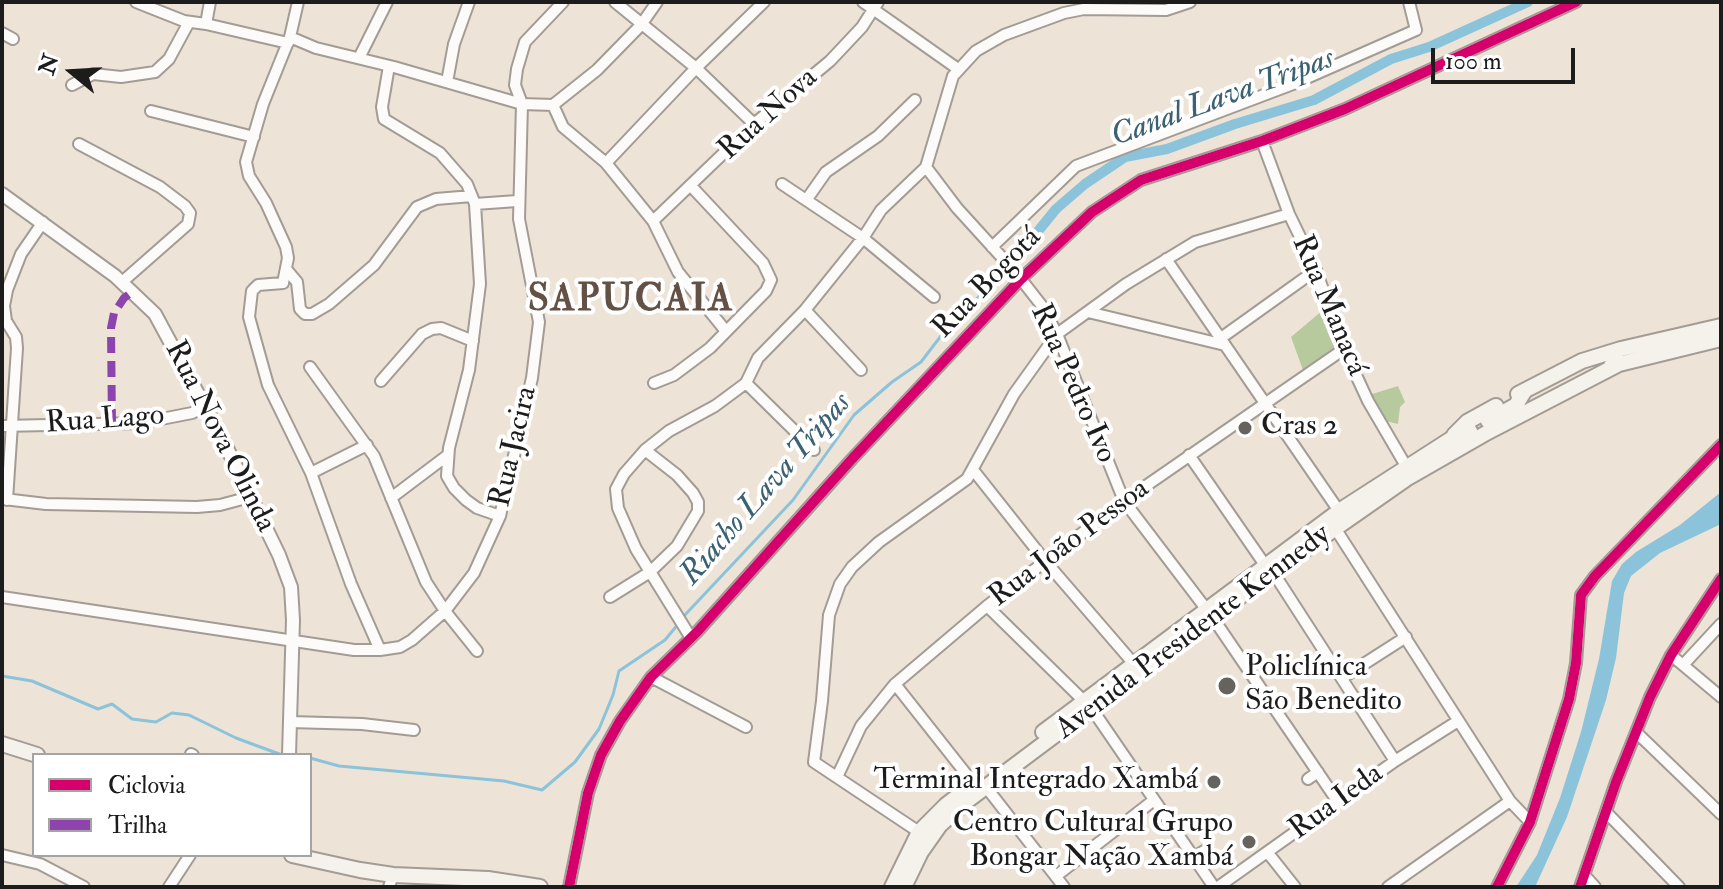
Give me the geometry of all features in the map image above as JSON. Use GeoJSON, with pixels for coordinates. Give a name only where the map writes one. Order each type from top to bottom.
{"type":"FeatureCollection","features":[{"type":"Feature","properties":{"kind":"main road","name":"Avenida Presidente Kennedy"},"geometry":{"type":"LineString","coordinates":[[892,887],[919,832],[946,805],[980,785],[1088,705],[1269,569],[1339,511],[1451,439],[1467,422],[1582,361],[1721,326]]}},
{"type":"Feature","properties":{"kind":"main road","name":"Avenida Presidente Kennedy"},"geometry":{"type":"LineString","coordinates":[[1269,569],[1406,479],[1619,364],[1721,339]]}},
{"type":"Feature","properties":{"kind":"main road","name":"Avenida Presidente Kennedy"},"geometry":{"type":"LineString","coordinates":[[1088,705],[1134,664],[1209,614]]}},
{"type":"Feature","properties":{"kind":"main road"},"geometry":{"type":"LineString","coordinates":[[2,744],[32,753]]}},
{"type":"Feature","properties":{"kind":"main road","name":"Avenida Presidente Kennedy"},"geometry":{"type":"LineString","coordinates":[[904,887],[921,852],[940,825],[980,785]]}},
{"type":"Feature","properties":{"kind":"main road"},"geometry":{"type":"LineString","coordinates":[[300,857],[391,881],[540,887]]}},
{"type":"Feature","properties":{"kind":"street"},"geometry":{"type":"LineString","coordinates":[[136,2],[171,18],[289,40],[522,104],[553,105],[584,83],[641,25],[657,2]]}},
{"type":"Feature","properties":{"kind":"street"},"geometry":{"type":"LineString","coordinates":[[206,24],[210,2]]}},
{"type":"Feature","properties":{"kind":"street"},"geometry":{"type":"LineString","coordinates":[[298,2],[289,40],[263,104],[247,168],[288,252],[286,269],[283,283],[258,285],[252,291],[249,317],[268,385],[311,473],[351,584],[380,650]]}},
{"type":"Feature","properties":{"kind":"street"},"geometry":{"type":"LineString","coordinates":[[359,58],[387,2]]}},
{"type":"Feature","properties":{"kind":"street"},"geometry":{"type":"LineString","coordinates":[[447,82],[457,33],[469,2]]}},
{"type":"Feature","properties":{"kind":"street","name":"Rua Jacira"},"geometry":{"type":"LineString","coordinates":[[2,597],[332,647],[380,650],[400,647],[412,640],[445,611],[474,573],[500,516],[532,378],[539,322],[517,201],[522,104],[515,85],[525,42],[563,2]]}},
{"type":"Feature","properties":{"kind":"street"},"geometry":{"type":"LineString","coordinates":[[615,2],[696,68],[754,124]]}},
{"type":"Feature","properties":{"kind":"street"},"geometry":{"type":"LineString","coordinates":[[606,163],[764,2]]}},
{"type":"Feature","properties":{"kind":"street"},"geometry":{"type":"LineString","coordinates":[[863,2],[876,6],[958,69]]}},
{"type":"Feature","properties":{"kind":"street"},"geometry":{"type":"LineString","coordinates":[[691,638],[636,549],[616,497],[618,483],[645,450],[669,431],[715,406],[746,383],[758,358],[805,310],[863,238],[881,210],[926,167],[946,96],[958,69],[976,51],[1004,35],[1064,13],[1084,9],[1166,10],[1190,2]]}},
{"type":"Feature","properties":{"kind":"street"},"geometry":{"type":"LineString","coordinates":[[992,247],[1076,166],[1293,84],[1416,30],[1409,2]]}},
{"type":"Feature","properties":{"kind":"street","name":"Rua Bogotá"},"geometry":{"type":"LineString","coordinates":[[569,887],[588,793],[601,755],[651,677],[691,638],[1019,277],[1092,212],[1141,180],[1262,141],[1345,109],[1576,2]]}},
{"type":"Feature","properties":{"kind":"street","name":"Rua Nova"},"geometry":{"type":"LineString","coordinates":[[653,221],[754,124],[830,61],[862,27],[876,6]]}},
{"type":"Feature","properties":{"kind":"street"},"geometry":{"type":"LineString","coordinates":[[72,85],[97,73],[121,77],[155,72],[169,59],[189,22]]}},
{"type":"Feature","properties":{"kind":"street"},"geometry":{"type":"LineString","coordinates":[[2,33],[13,39]]}},
{"type":"Feature","properties":{"kind":"street"},"geometry":{"type":"LineString","coordinates":[[389,66],[382,107],[384,119],[440,153],[458,172],[474,200],[480,284],[473,341],[462,405],[448,455],[447,476],[454,488],[477,508],[500,516]]}},
{"type":"Feature","properties":{"kind":"street"},"geometry":{"type":"LineString","coordinates":[[807,199],[826,172],[878,136],[915,100]]}},
{"type":"Feature","properties":{"kind":"street"},"geometry":{"type":"LineString","coordinates":[[553,105],[563,127],[606,163],[653,221],[678,272],[725,330]]}},
{"type":"Feature","properties":{"kind":"street"},"geometry":{"type":"LineString","coordinates":[[151,111],[254,137]]}},
{"type":"Feature","properties":{"kind":"street","name":"Rua Manacá"},"geometry":{"type":"LineString","coordinates":[[1262,141],[1289,214],[1316,270],[1344,349],[1368,401],[1406,466]]}},
{"type":"Feature","properties":{"kind":"street"},"geometry":{"type":"LineString","coordinates":[[79,144],[160,187],[190,213],[188,224],[122,282]]}},
{"type":"Feature","properties":{"kind":"street","name":"Rua Pedro Ivo"},"geometry":{"type":"LineString","coordinates":[[926,167],[1042,306],[1057,334],[1124,501],[1209,614],[1338,802]]}},
{"type":"Feature","properties":{"kind":"street"},"geometry":{"type":"LineString","coordinates":[[782,184],[863,238],[934,297]]}},
{"type":"Feature","properties":{"kind":"street"},"geometry":{"type":"LineString","coordinates":[[654,383],[674,375],[710,348],[766,291],[771,280],[763,263],[691,186]]}},
{"type":"Feature","properties":{"kind":"street","name":"Rua Nova Olinda"},"geometry":{"type":"LineString","coordinates":[[2,194],[122,282],[155,314],[206,406],[286,573],[292,602],[289,752]]}},
{"type":"Feature","properties":{"kind":"street"},"geometry":{"type":"LineString","coordinates":[[286,269],[297,282],[300,309],[305,314],[312,314],[329,304],[374,265],[417,207],[436,199],[517,201]]}},
{"type":"Feature","properties":{"kind":"street"},"geometry":{"type":"LineString","coordinates":[[919,832],[814,762],[829,615],[840,584],[852,567],[879,542],[960,486],[974,471],[1014,394],[1057,334],[1126,284],[1195,242],[1289,214]]}},
{"type":"Feature","properties":{"kind":"street"},"geometry":{"type":"LineString","coordinates":[[43,222],[19,259],[4,306],[6,321],[17,342],[8,426],[5,500],[46,504],[197,507],[250,497]]}},
{"type":"Feature","properties":{"kind":"street"},"geometry":{"type":"LineString","coordinates":[[1166,259],[1339,511]]}},
{"type":"Feature","properties":{"kind":"street"},"geometry":{"type":"LineString","coordinates":[[1088,312],[1223,341],[1316,270]]}},
{"type":"Feature","properties":{"kind":"street"},"geometry":{"type":"LineString","coordinates":[[805,310],[861,370]]}},
{"type":"Feature","properties":{"kind":"street"},"geometry":{"type":"LineString","coordinates":[[381,381],[422,334],[432,329],[441,328],[473,341]]}},
{"type":"Feature","properties":{"kind":"street","name":"Rua João Pessoa"},"geometry":{"type":"LineString","coordinates":[[837,777],[861,726],[895,684],[987,606],[1124,501],[1344,349]]}},
{"type":"Feature","properties":{"kind":"street"},"geometry":{"type":"LineString","coordinates":[[310,367],[367,445],[382,473],[426,582],[477,651]]}},
{"type":"Feature","properties":{"kind":"street"},"geometry":{"type":"LineString","coordinates":[[746,383],[814,450]]}},
{"type":"Feature","properties":{"kind":"street","name":"Rua Lago"},"geometry":{"type":"LineString","coordinates":[[8,426],[141,423],[192,413],[206,406]]}},
{"type":"Feature","properties":{"kind":"street"},"geometry":{"type":"LineString","coordinates":[[311,473],[367,445]]}},
{"type":"Feature","properties":{"kind":"street"},"geometry":{"type":"LineString","coordinates":[[1497,887],[1530,822],[1572,688],[1581,595],[1595,576],[1721,445]]}},
{"type":"Feature","properties":{"kind":"street"},"geometry":{"type":"LineString","coordinates":[[610,597],[650,572],[677,546],[698,511],[698,502],[677,475],[645,450]]}},
{"type":"Feature","properties":{"kind":"street"},"geometry":{"type":"LineString","coordinates":[[391,498],[448,455]]}},
{"type":"Feature","properties":{"kind":"street"},"geometry":{"type":"LineString","coordinates":[[1189,455],[1269,569],[1395,761]]}},
{"type":"Feature","properties":{"kind":"street"},"geometry":{"type":"LineString","coordinates":[[974,471],[1046,562],[1134,664]]}},
{"type":"Feature","properties":{"kind":"street"},"geometry":{"type":"LineString","coordinates":[[1335,528],[1510,801],[1530,822]]}},
{"type":"Feature","properties":{"kind":"street"},"geometry":{"type":"LineString","coordinates":[[1580,887],[1636,732],[1671,655],[1721,579]]}},
{"type":"Feature","properties":{"kind":"street"},"geometry":{"type":"LineString","coordinates":[[987,606],[1088,705],[1216,887]]}},
{"type":"Feature","properties":{"kind":"street"},"geometry":{"type":"LineString","coordinates":[[1683,665],[1721,624]]}},
{"type":"Feature","properties":{"kind":"street"},"geometry":{"type":"LineString","coordinates":[[1342,678],[1406,637]]}},
{"type":"Feature","properties":{"kind":"street"},"geometry":{"type":"LineString","coordinates":[[1671,655],[1721,697]]}},
{"type":"Feature","properties":{"kind":"street"},"geometry":{"type":"LineString","coordinates":[[651,677],[746,727]]}},
{"type":"Feature","properties":{"kind":"street"},"geometry":{"type":"LineString","coordinates":[[895,684],[1064,887]]}},
{"type":"Feature","properties":{"kind":"street","name":"Rua Ieda"},"geometry":{"type":"LineString","coordinates":[[1216,887],[1395,761],[1458,721]]}},
{"type":"Feature","properties":{"kind":"street"},"geometry":{"type":"LineString","coordinates":[[290,722],[362,724],[414,730]]}},
{"type":"Feature","properties":{"kind":"street"},"geometry":{"type":"LineString","coordinates":[[1636,732],[1721,814]]}},
{"type":"Feature","properties":{"kind":"street"},"geometry":{"type":"LineString","coordinates":[[1308,779],[1318,772]]}},
{"type":"Feature","properties":{"kind":"street"},"geometry":{"type":"LineString","coordinates":[[1056,876],[1154,800]]}},
{"type":"Feature","properties":{"kind":"street"},"geometry":{"type":"LineString","coordinates":[[1388,887],[1510,801]]}},
{"type":"Feature","properties":{"kind":"street"},"geometry":{"type":"LineString","coordinates":[[1606,812],[1679,887]]}},
{"type":"Feature","properties":{"kind":"street"},"geometry":{"type":"LineString","coordinates":[[1193,858],[1204,851]]}},
{"type":"Feature","properties":{"kind":"street"},"geometry":{"type":"LineString","coordinates":[[1268,853],[1295,887]]}},
{"type":"Feature","properties":{"kind":"street"},"geometry":{"type":"LineString","coordinates":[[2,855],[40,864],[84,887]]}},
{"type":"Feature","properties":{"kind":"street"},"geometry":{"type":"LineString","coordinates":[[169,887],[189,857]]}},
{"type":"Feature","properties":{"kind":"street"},"geometry":{"type":"LineString","coordinates":[[1584,875],[1595,887]]}},
{"type":"Feature","properties":{"kind":"green space"},"geometry":{"type":"Polygon","coordinates":[[[1323,310],[1338,348],[1303,370],[1291,337],[1323,310]]]}},
{"type":"Feature","properties":{"kind":"green space"},"geometry":{"type":"Polygon","coordinates":[[[1398,386],[1405,402],[1400,407],[1398,424],[1381,420],[1369,395],[1398,386]]]}},
{"type":"Feature","properties":{"kind":"water"},"geometry":{"type":"Polygon","coordinates":[[[1721,492],[1721,524],[1660,553],[1631,576],[1624,593],[1616,658],[1606,700],[1567,817],[1535,887],[1516,887],[1537,855],[1560,798],[1581,732],[1599,659],[1612,581],[1622,564],[1636,552],[1680,525],[1721,492]]]}},
{"type":"Feature","properties":{"kind":"waterway","name":"Canal Lava Tripas"},"geometry":{"type":"LineString","coordinates":[[1009,267],[1056,209],[1085,184],[1125,157],[1167,149],[1314,100],[1391,59],[1429,47],[1528,2]]}},
{"type":"Feature","properties":{"kind":"waterway","name":"Riacho Lava Tripas"},"geometry":{"type":"LineString","coordinates":[[683,617],[793,500],[854,415],[921,362],[947,328],[1009,267]]}},
{"type":"Feature","properties":{"kind":"waterway","name":"Riacho Lava Tripas"},"geometry":{"type":"LineString","coordinates":[[312,759],[339,766],[504,781],[542,790],[575,762],[599,729],[619,671],[665,640],[679,623]]}},
{"type":"Feature","properties":{"kind":"waterway","name":"Riacho Lava Tripas"},"geometry":{"type":"LineString","coordinates":[[2,676],[32,681],[98,709],[112,704],[132,719],[156,722],[172,713],[189,715],[277,753]]}},
{"type":"Feature","properties":{"kind":"marked path"},"geometry":{"type":"LineString","coordinates":[[112,425],[111,328],[114,313],[132,292]]}},
{"type":"Feature","properties":{"kind":"cycle path"},"geometry":{"type":"LineString","coordinates":[[569,887],[588,793],[601,755],[651,677],[697,632],[852,459],[1021,279],[1092,212],[1141,180],[1262,141],[1345,109],[1576,2]]}},
{"type":"Feature","properties":{"kind":"cycle path"},"geometry":{"type":"LineString","coordinates":[[1497,887],[1530,822],[1569,699],[1576,663],[1581,595],[1595,576],[1721,445]]}},
{"type":"Feature","properties":{"kind":"cycle path"},"geometry":{"type":"LineString","coordinates":[[1580,887],[1616,782],[1650,697],[1671,655],[1721,579]]}},
{"type":"Feature","properties":{"kind":"place","name":"Cras 2"},"geometry":{"type":"Point","coordinates":[1245,428]}},
{"type":"Feature","properties":{"kind":"place","name":"Policlínica São Benedito"},"geometry":{"type":"Point","coordinates":[1227,686]}},
{"type":"Feature","properties":{"kind":"place","name":"Terminal Integrado Xambá"},"geometry":{"type":"Point","coordinates":[1214,782]}},
{"type":"Feature","properties":{"kind":"place","name":"Centro Cultural Grupo Bongar Nação Xambá"},"geometry":{"type":"Point","coordinates":[1249,842]}},
{"type":"Feature","properties":{"kind":"district","name":"SAPUCAIA"},"geometry":{"type":"Point","coordinates":[631,302]}}]}
